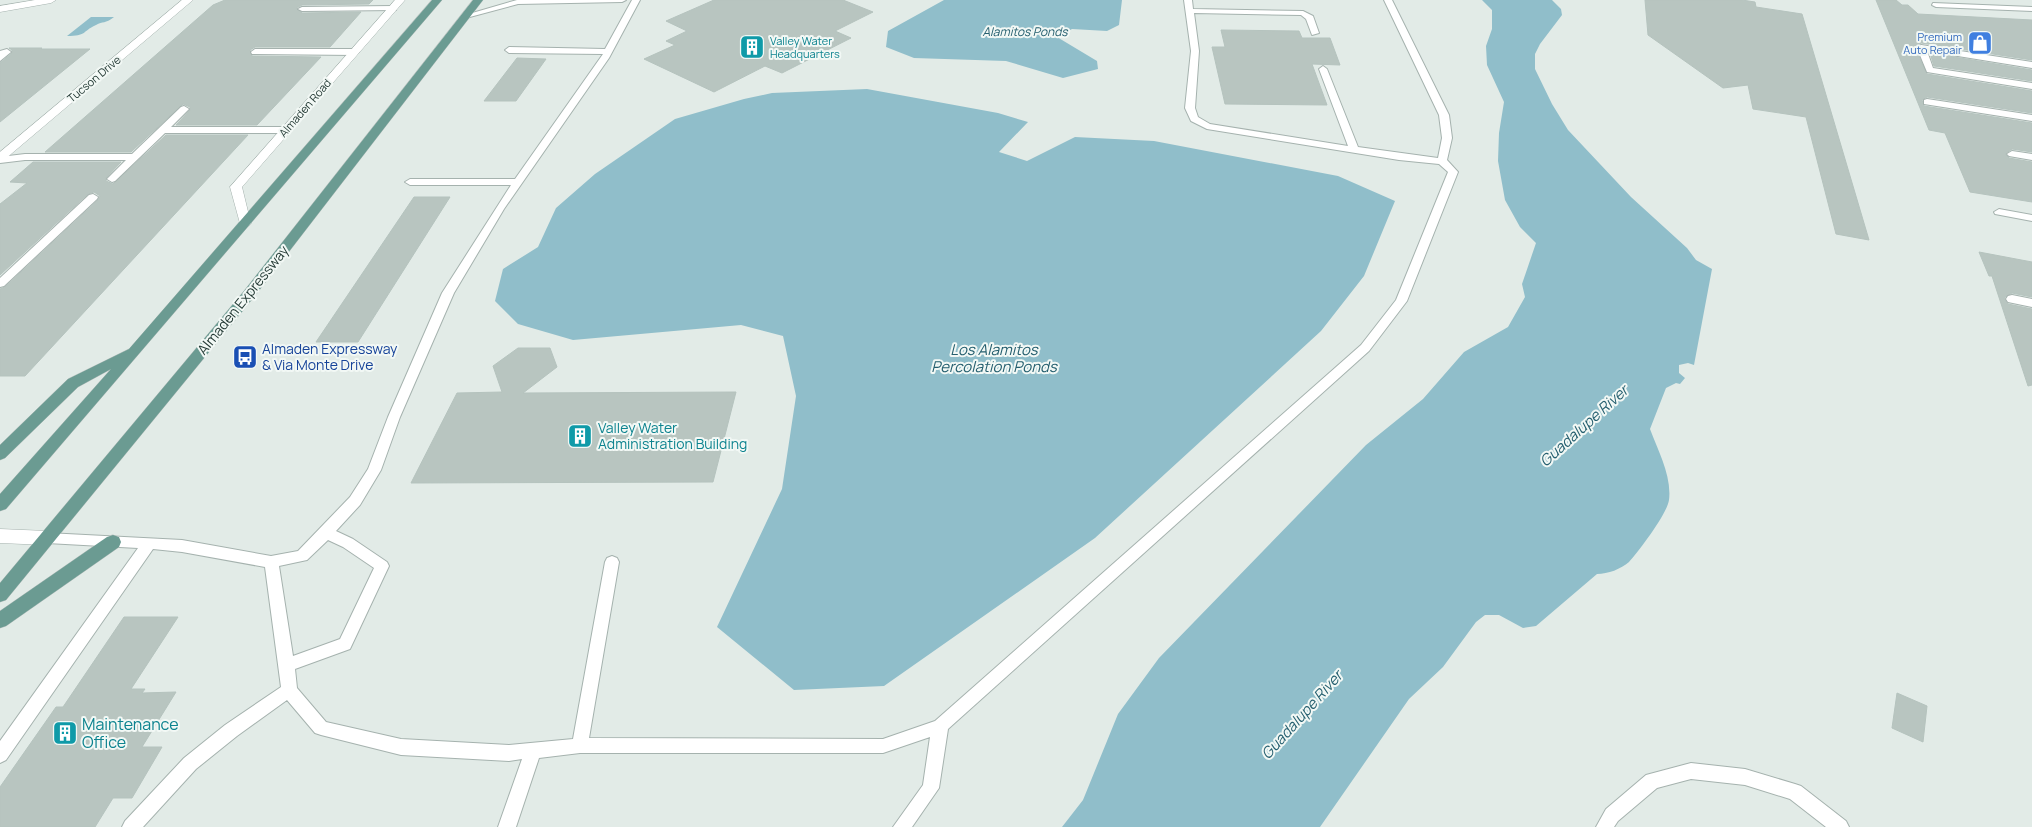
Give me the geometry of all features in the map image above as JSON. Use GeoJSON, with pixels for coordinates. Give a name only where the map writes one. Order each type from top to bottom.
{"type":"FeatureCollection","features":[{"type":"Feature","properties":{"kind":"main road"},"geometry":{"type":"LineString","coordinates":[[0,505],[137,350],[437,0]]}},
{"type":"Feature","properties":{"kind":"main road","name":"Almaden Expressway"},"geometry":{"type":"LineString","coordinates":[[0,595],[249,294],[478,0]]}},
{"type":"Feature","properties":{"kind":"main road"},"geometry":{"type":"LineString","coordinates":[[0,454],[74,383],[137,350]]}},
{"type":"Feature","properties":{"kind":"main road"},"geometry":{"type":"LineString","coordinates":[[0,622],[113,542]]}},
{"type":"Feature","properties":{"kind":"street"},"geometry":{"type":"LineString","coordinates":[[0,9],[51,0]]}},
{"type":"Feature","properties":{"kind":"street","name":"Tucson Drive"},"geometry":{"type":"LineString","coordinates":[[0,159],[188,0]]}},
{"type":"Feature","properties":{"kind":"street","name":"Almaden Road"},"geometry":{"type":"LineString","coordinates":[[245,224],[236,186],[397,4]]}},
{"type":"Feature","properties":{"kind":"street"},"geometry":{"type":"LineString","coordinates":[[0,536],[47,538]]}},
{"type":"Feature","properties":{"kind":"lane"},"geometry":{"type":"LineString","coordinates":[[466,16],[518,2],[622,0]]}},
{"type":"Feature","properties":{"kind":"lane"},"geometry":{"type":"LineString","coordinates":[[47,538],[182,546],[271,562],[302,556],[327,533],[354,502],[374,470],[394,417],[448,294],[499,209],[608,52],[636,0]]}},
{"type":"Feature","properties":{"kind":"lane"},"geometry":{"type":"LineString","coordinates":[[1388,0],[1444,116],[1447,138],[1442,161]]}},
{"type":"Feature","properties":{"kind":"lane"},"geometry":{"type":"LineString","coordinates":[[302,9],[397,4]]}},
{"type":"Feature","properties":{"kind":"lane"},"geometry":{"type":"LineString","coordinates":[[271,562],[287,665],[289,690],[321,728],[401,747],[510,753],[580,746],[722,744],[883,746],[940,726],[1365,348],[1401,301],[1453,172],[1442,161],[1354,150],[1207,126],[1194,119],[1190,108],[1195,51],[1189,5],[1303,13],[1310,18],[1315,34]]}},
{"type":"Feature","properties":{"kind":"lane"},"geometry":{"type":"LineString","coordinates":[[1936,5],[2032,9]]}},
{"type":"Feature","properties":{"kind":"lane"},"geometry":{"type":"LineString","coordinates":[[2032,65],[1921,48],[1930,70],[2032,86]]}},
{"type":"Feature","properties":{"kind":"lane"},"geometry":{"type":"LineString","coordinates":[[509,50],[608,52]]}},
{"type":"Feature","properties":{"kind":"lane"},"geometry":{"type":"LineString","coordinates":[[0,54],[7,52],[0,58]]}},
{"type":"Feature","properties":{"kind":"lane"},"geometry":{"type":"LineString","coordinates":[[255,52],[355,52]]}},
{"type":"Feature","properties":{"kind":"lane"},"geometry":{"type":"LineString","coordinates":[[1323,69],[1354,150]]}},
{"type":"Feature","properties":{"kind":"lane"},"geometry":{"type":"LineString","coordinates":[[1927,102],[2032,118]]}},
{"type":"Feature","properties":{"kind":"lane"},"geometry":{"type":"LineString","coordinates":[[112,179],[184,109]]}},
{"type":"Feature","properties":{"kind":"lane"},"geometry":{"type":"LineString","coordinates":[[162,130],[286,130]]}},
{"type":"Feature","properties":{"kind":"lane"},"geometry":{"type":"LineString","coordinates":[[2012,154],[2032,157]]}},
{"type":"Feature","properties":{"kind":"lane"},"geometry":{"type":"LineString","coordinates":[[0,159],[25,157],[134,158]]}},
{"type":"Feature","properties":{"kind":"lane"},"geometry":{"type":"LineString","coordinates":[[410,182],[518,182]]}},
{"type":"Feature","properties":{"kind":"lane"},"geometry":{"type":"LineString","coordinates":[[0,284],[93,197]]}},
{"type":"Feature","properties":{"kind":"lane"},"geometry":{"type":"LineString","coordinates":[[2000,212],[2032,218]]}},
{"type":"Feature","properties":{"kind":"lane"},"geometry":{"type":"LineString","coordinates":[[2012,299],[2032,303]]}},
{"type":"Feature","properties":{"kind":"lane"},"geometry":{"type":"LineString","coordinates":[[287,665],[345,644],[382,566],[348,543],[327,533]]}},
{"type":"Feature","properties":{"kind":"lane"},"geometry":{"type":"LineString","coordinates":[[0,755],[149,543]]}},
{"type":"Feature","properties":{"kind":"lane"},"geometry":{"type":"LineString","coordinates":[[580,746],[612,562]]}},
{"type":"Feature","properties":{"kind":"lane"},"geometry":{"type":"LineString","coordinates":[[131,827],[147,812],[176,777],[235,727],[289,690]]}},
{"type":"Feature","properties":{"kind":"lane"},"geometry":{"type":"LineString","coordinates":[[902,827],[931,788],[940,726]]}},
{"type":"Feature","properties":{"kind":"lane"},"geometry":{"type":"LineString","coordinates":[[506,827],[533,750]]}},
{"type":"Feature","properties":{"kind":"lane"},"geometry":{"type":"LineString","coordinates":[[1605,827],[1612,815],[1652,780],[1691,771],[1745,777],[1795,792],[1840,827]]}},
{"type":"Feature","properties":{"kind":"water","name":"Alamitos Ponds"},"geometry":{"type":"Polygon","coordinates":[[[944,0],[1122,0],[1119,25],[1107,31],[1072,29],[1057,37],[1097,61],[1098,69],[1063,78],[1006,61],[914,58],[886,47],[888,31],[944,0]]]}},
{"type":"Feature","properties":{"kind":"water","name":"Guadalupe River"},"geometry":{"type":"Polygon","coordinates":[[[1482,0],[1552,0],[1561,9],[1562,15],[1540,44],[1535,54],[1535,69],[1552,104],[1568,130],[1631,197],[1687,248],[1696,260],[1712,269],[1694,365],[1688,363],[1679,365],[1679,373],[1685,378],[1680,384],[1676,383],[1666,388],[1650,429],[1664,464],[1668,482],[1669,500],[1663,514],[1646,541],[1629,562],[1614,571],[1597,574],[1536,626],[1523,628],[1499,615],[1485,615],[1476,622],[1443,667],[1409,699],[1320,827],[1062,827],[1083,800],[1118,714],[1159,658],[1366,445],[1423,399],[1464,352],[1508,327],[1525,297],[1522,284],[1536,243],[1520,227],[1505,200],[1498,161],[1499,133],[1504,102],[1487,65],[1486,46],[1492,29],[1492,10],[1482,0]]]}},
{"type":"Feature","properties":{"kind":"water"},"geometry":{"type":"Polygon","coordinates":[[[91,17],[114,17],[91,27],[81,34],[67,36],[91,17]]]}},
{"type":"Feature","properties":{"kind":"water","name":"Los Alamitos Percolation Ponds"},"geometry":{"type":"Polygon","coordinates":[[[867,89],[998,113],[1028,122],[999,152],[1027,161],[1075,137],[1154,141],[1338,176],[1395,201],[1364,276],[1321,331],[1095,538],[884,686],[794,690],[717,627],[782,489],[796,396],[783,336],[741,325],[573,340],[518,324],[495,301],[503,269],[538,247],[556,208],[595,174],[675,119],[772,93],[867,89]]]}},
{"type":"Feature","properties":{"kind":"building"},"geometry":{"type":"Polygon","coordinates":[[[225,0],[373,0],[369,4],[302,5],[296,8],[302,13],[361,12],[330,47],[255,47],[250,50],[252,56],[321,57],[257,125],[176,125],[190,110],[190,107],[183,104],[131,152],[45,152],[213,5],[225,0]]]}},
{"type":"Feature","properties":{"kind":"building","name":"Valley Water Headquarters"},"geometry":{"type":"Polygon","coordinates":[[[714,0],[843,0],[873,12],[835,31],[851,38],[782,73],[765,66],[714,92],[644,59],[675,45],[666,41],[687,31],[666,21],[714,0]]]}},
{"type":"Feature","properties":{"kind":"building"},"geometry":{"type":"Polygon","coordinates":[[[1645,0],[1742,0],[1755,2],[1756,7],[1802,14],[1869,240],[1836,234],[1806,117],[1753,109],[1748,85],[1723,88],[1648,35],[1645,0]]]}},
{"type":"Feature","properties":{"kind":"building"},"geometry":{"type":"Polygon","coordinates":[[[1876,0],[1896,0],[1902,5],[1908,5],[1918,14],[2032,20],[2032,60],[1921,43],[1915,48],[1927,74],[2032,91],[2032,113],[1927,97],[1922,100],[1924,106],[2032,123],[2032,152],[2012,149],[2005,154],[2009,158],[2032,162],[2032,202],[1970,192],[1945,133],[1929,130],[1876,0]]]}},
{"type":"Feature","properties":{"kind":"building"},"geometry":{"type":"Polygon","coordinates":[[[1221,30],[1299,31],[1302,38],[1330,38],[1340,65],[1312,64],[1327,105],[1225,104],[1212,47],[1225,47],[1221,30]]]}},
{"type":"Feature","properties":{"kind":"building"},"geometry":{"type":"Polygon","coordinates":[[[9,48],[90,49],[0,122],[0,63],[12,53],[12,50],[9,48]]]}},
{"type":"Feature","properties":{"kind":"building"},"geometry":{"type":"Polygon","coordinates":[[[1930,53],[2032,70],[2032,81],[1934,66],[1930,53]]]}},
{"type":"Feature","properties":{"kind":"building"},"geometry":{"type":"Polygon","coordinates":[[[517,58],[546,59],[516,101],[484,101],[517,58]]]}},
{"type":"Feature","properties":{"kind":"building"},"geometry":{"type":"Polygon","coordinates":[[[166,135],[248,135],[25,376],[0,376],[0,289],[5,287],[98,200],[100,196],[94,192],[88,194],[0,275],[0,204],[27,183],[10,182],[33,162],[121,162],[106,178],[106,181],[113,184],[166,135]]]}},
{"type":"Feature","properties":{"kind":"building"},"geometry":{"type":"Polygon","coordinates":[[[414,197],[450,197],[358,342],[316,342],[414,197]]]}},
{"type":"Feature","properties":{"kind":"building"},"geometry":{"type":"Polygon","coordinates":[[[1979,252],[2032,262],[2032,297],[2012,293],[2004,298],[2008,304],[2032,309],[2032,385],[2028,386],[1992,276],[1989,276],[1979,252]]]}},
{"type":"Feature","properties":{"kind":"building","name":"Valley Water Administration Building"},"geometry":{"type":"Polygon","coordinates":[[[518,348],[550,348],[557,367],[523,393],[736,392],[713,482],[411,483],[457,393],[502,392],[493,366],[518,348]]]}},
{"type":"Feature","properties":{"kind":"building","name":"Maintenance Office"},"geometry":{"type":"Polygon","coordinates":[[[124,617],[178,617],[131,689],[145,689],[142,693],[176,692],[142,747],[162,747],[132,798],[113,798],[95,827],[0,827],[0,787],[56,707],[63,707],[124,617]]]}},
{"type":"Feature","properties":{"kind":"building"},"geometry":{"type":"Polygon","coordinates":[[[1897,693],[1927,706],[1923,742],[1892,728],[1897,693]]]}},
{"type":"Feature","properties":{"kind":"place","name":"Premium Auto Repair"},"geometry":{"type":"Point","coordinates":[1980,43]}},
{"type":"Feature","properties":{"kind":"place","name":"Valley Water Headquarters"},"geometry":{"type":"Point","coordinates":[752,47]}},
{"type":"Feature","properties":{"kind":"place","name":"Almaden Expressway & Via Monte Drive"},"geometry":{"type":"Point","coordinates":[245,357]}},
{"type":"Feature","properties":{"kind":"place","name":"Valley Water Administration Building"},"geometry":{"type":"Point","coordinates":[580,436]}},
{"type":"Feature","properties":{"kind":"place","name":"Maintenance Office"},"geometry":{"type":"Point","coordinates":[65,733]}}]}
